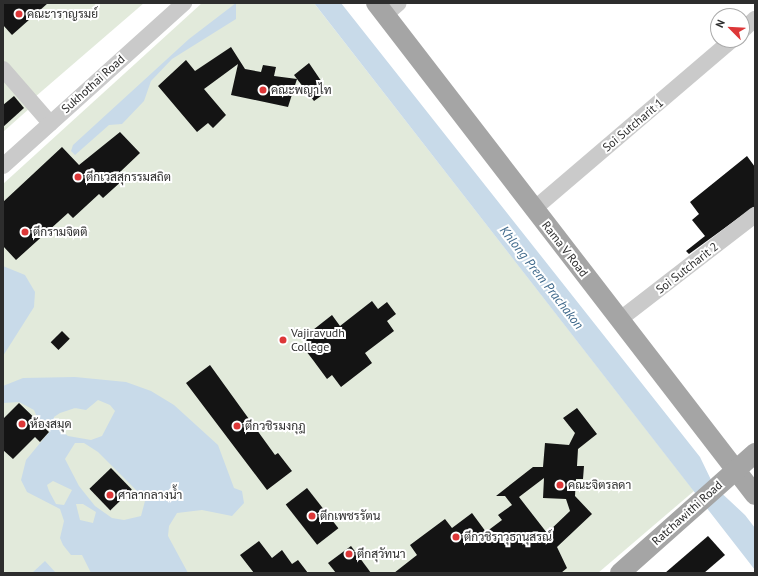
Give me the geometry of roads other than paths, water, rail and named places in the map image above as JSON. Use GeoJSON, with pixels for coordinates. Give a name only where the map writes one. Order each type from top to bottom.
{"type":"FeatureCollection","features":[{"type":"Feature","properties":{"kind":"main road","name":"Rama V Road"},"geometry":{"type":"LineString","coordinates":[[387,7],[534,209],[755,495]]}},
{"type":"Feature","properties":{"kind":"main road","name":"Ratchawithi Road"},"geometry":{"type":"LineString","coordinates":[[620,573],[755,453]]}},
{"type":"Feature","properties":{"kind":"street","name":"Sukhothai Road"},"geometry":{"type":"LineString","coordinates":[[3,166],[184,3]]}},
{"type":"Feature","properties":{"kind":"street","name":"Soi Sutcharit 1"},"geometry":{"type":"LineString","coordinates":[[534,209],[723,48]]}},
{"type":"Feature","properties":{"kind":"street"},"geometry":{"type":"LineString","coordinates":[[3,69],[50,123]]}},
{"type":"Feature","properties":{"kind":"street","name":"Soi Sutcharit 2"},"geometry":{"type":"LineString","coordinates":[[619,320],[755,215]]}},
{"type":"Feature","properties":{"kind":"water"},"geometry":{"type":"Polygon","coordinates":[[[236,3],[236,19],[172,59],[151,81],[144,101],[122,124],[109,125],[75,155],[71,151],[73,145],[189,39],[236,3]]]}},
{"type":"Feature","properties":{"kind":"water","name":"Khlong Prem Prachakon"},"geometry":{"type":"Polygon","coordinates":[[[314,3],[341,3],[700,457],[714,486],[745,515],[755,528],[755,570],[314,3]]]}},
{"type":"Feature","properties":{"kind":"water"},"geometry":{"type":"Polygon","coordinates":[[[3,266],[25,275],[35,292],[34,307],[3,356],[3,266]]]}},
{"type":"Feature","properties":{"kind":"water"},"geometry":{"type":"Polygon","coordinates":[[[75,377],[126,382],[151,391],[174,405],[218,445],[234,488],[242,491],[244,503],[232,516],[202,510],[177,513],[169,526],[168,536],[188,573],[91,573],[82,555],[71,555],[63,545],[60,538],[64,521],[60,509],[27,492],[21,480],[26,460],[50,431],[40,424],[34,410],[19,402],[3,403],[3,386],[23,378],[75,377]],[[98,400],[86,410],[75,408],[60,413],[54,417],[54,425],[68,436],[91,440],[102,436],[115,411],[110,405],[98,400]],[[75,443],[65,459],[79,486],[95,506],[112,518],[124,520],[141,516],[145,501],[98,452],[84,443],[75,443]],[[53,481],[47,485],[56,504],[64,505],[72,490],[53,481]],[[76,504],[80,520],[93,523],[96,512],[83,504],[76,504]]]}},
{"type":"Feature","properties":{"kind":"water"},"geometry":{"type":"Polygon","coordinates":[[[45,561],[56,573],[32,573],[45,561]]]}},
{"type":"Feature","properties":{"kind":"place","name":"คณะาราญรมย์"},"geometry":{"type":"Point","coordinates":[19,14]}},
{"type":"Feature","properties":{"kind":"place","name":"คณะพญาไท"},"geometry":{"type":"Point","coordinates":[263,90]}},
{"type":"Feature","properties":{"kind":"place","name":"ตึกเวสสุกรรมสถิต"},"geometry":{"type":"Point","coordinates":[78,177]}},
{"type":"Feature","properties":{"kind":"place","name":"ตึกรามจิตติ"},"geometry":{"type":"Point","coordinates":[25,232]}},
{"type":"Feature","properties":{"kind":"place","name":"Vajiravudh College"},"geometry":{"type":"Point","coordinates":[283,340]}},
{"type":"Feature","properties":{"kind":"place","name":"ห้องสมุด"},"geometry":{"type":"Point","coordinates":[22,424]}},
{"type":"Feature","properties":{"kind":"place","name":"ตึกวชิรมงกุฎ"},"geometry":{"type":"Point","coordinates":[237,426]}},
{"type":"Feature","properties":{"kind":"place","name":"คณะจิตรลดา"},"geometry":{"type":"Point","coordinates":[560,485]}},
{"type":"Feature","properties":{"kind":"place","name":"ศาลากลางน้ำ"},"geometry":{"type":"Point","coordinates":[110,495]}},
{"type":"Feature","properties":{"kind":"place","name":"ตึกเพชรรัตน"},"geometry":{"type":"Point","coordinates":[312,516]}},
{"type":"Feature","properties":{"kind":"place","name":"ตึกวชิราวุธานุสรณ์"},"geometry":{"type":"Point","coordinates":[456,537]}},
{"type":"Feature","properties":{"kind":"place","name":"ตึกสุวัทนา"},"geometry":{"type":"Point","coordinates":[349,554]}}]}
